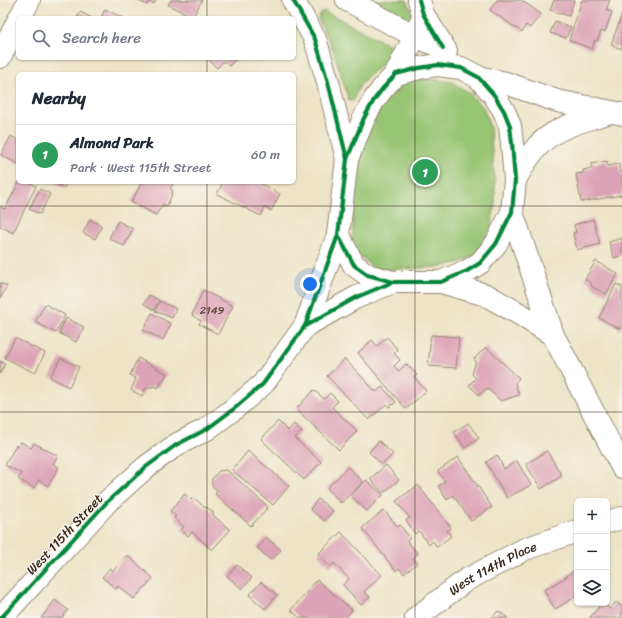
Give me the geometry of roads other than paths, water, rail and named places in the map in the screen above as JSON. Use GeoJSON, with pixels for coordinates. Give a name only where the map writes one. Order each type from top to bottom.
{"type":"FeatureCollection","features":[{"type":"Feature","properties":{"kind":"street"},"geometry":{"type":"LineString","coordinates":[[21,16],[29,0]]}},
{"type":"Feature","properties":{"kind":"street"},"geometry":{"type":"LineString","coordinates":[[293,0],[316,39],[347,159]]}},
{"type":"Feature","properties":{"kind":"street"},"geometry":{"type":"LineString","coordinates":[[347,0],[416,36],[443,48],[494,95],[504,111],[510,126],[515,180],[512,212],[496,244],[480,263],[467,271],[441,282]]}},
{"type":"Feature","properties":{"kind":"street"},"geometry":{"type":"LineString","coordinates":[[347,159],[364,118],[374,100],[396,74],[416,36],[421,7]]}},
{"type":"Feature","properties":{"kind":"street"},"geometry":{"type":"LineString","coordinates":[[421,7],[443,48]]}},
{"type":"Feature","properties":{"kind":"street"},"geometry":{"type":"LineString","coordinates":[[0,56],[16,25]]}},
{"type":"Feature","properties":{"kind":"street"},"geometry":{"type":"LineString","coordinates":[[396,74],[419,68],[438,66],[470,73],[557,101],[616,113]]}},
{"type":"Feature","properties":{"kind":"street"},"geometry":{"type":"LineString","coordinates":[[515,180],[532,153],[549,135],[575,123],[616,113]]}},
{"type":"Feature","properties":{"kind":"street","name":"West 115th Street"},"geometry":{"type":"LineString","coordinates":[[1,618],[107,502],[140,472],[176,445],[207,428],[235,408],[263,384],[305,326],[338,235],[347,159]]}},
{"type":"Feature","properties":{"kind":"street"},"geometry":{"type":"LineString","coordinates":[[512,212],[553,335],[622,467]]}},
{"type":"Feature","properties":{"kind":"street"},"geometry":{"type":"LineString","coordinates":[[338,235],[354,265],[368,275],[393,282],[441,282],[486,295],[553,335]]}},
{"type":"Feature","properties":{"kind":"street","name":"West 115th Street"},"geometry":{"type":"LineString","coordinates":[[305,326],[357,297],[393,282]]}},
{"type":"Feature","properties":{"kind":"street"},"geometry":{"type":"LineString","coordinates":[[610,521],[622,518]]}},
{"type":"Feature","properties":{"kind":"street","name":"West 114th Place"},"geometry":{"type":"LineString","coordinates":[[416,618],[466,580],[525,548],[574,532]]}},
{"type":"Feature","properties":{"kind":"place","name":"Almond Park"},"geometry":{"type":"Point","coordinates":[425,172]}}]}
